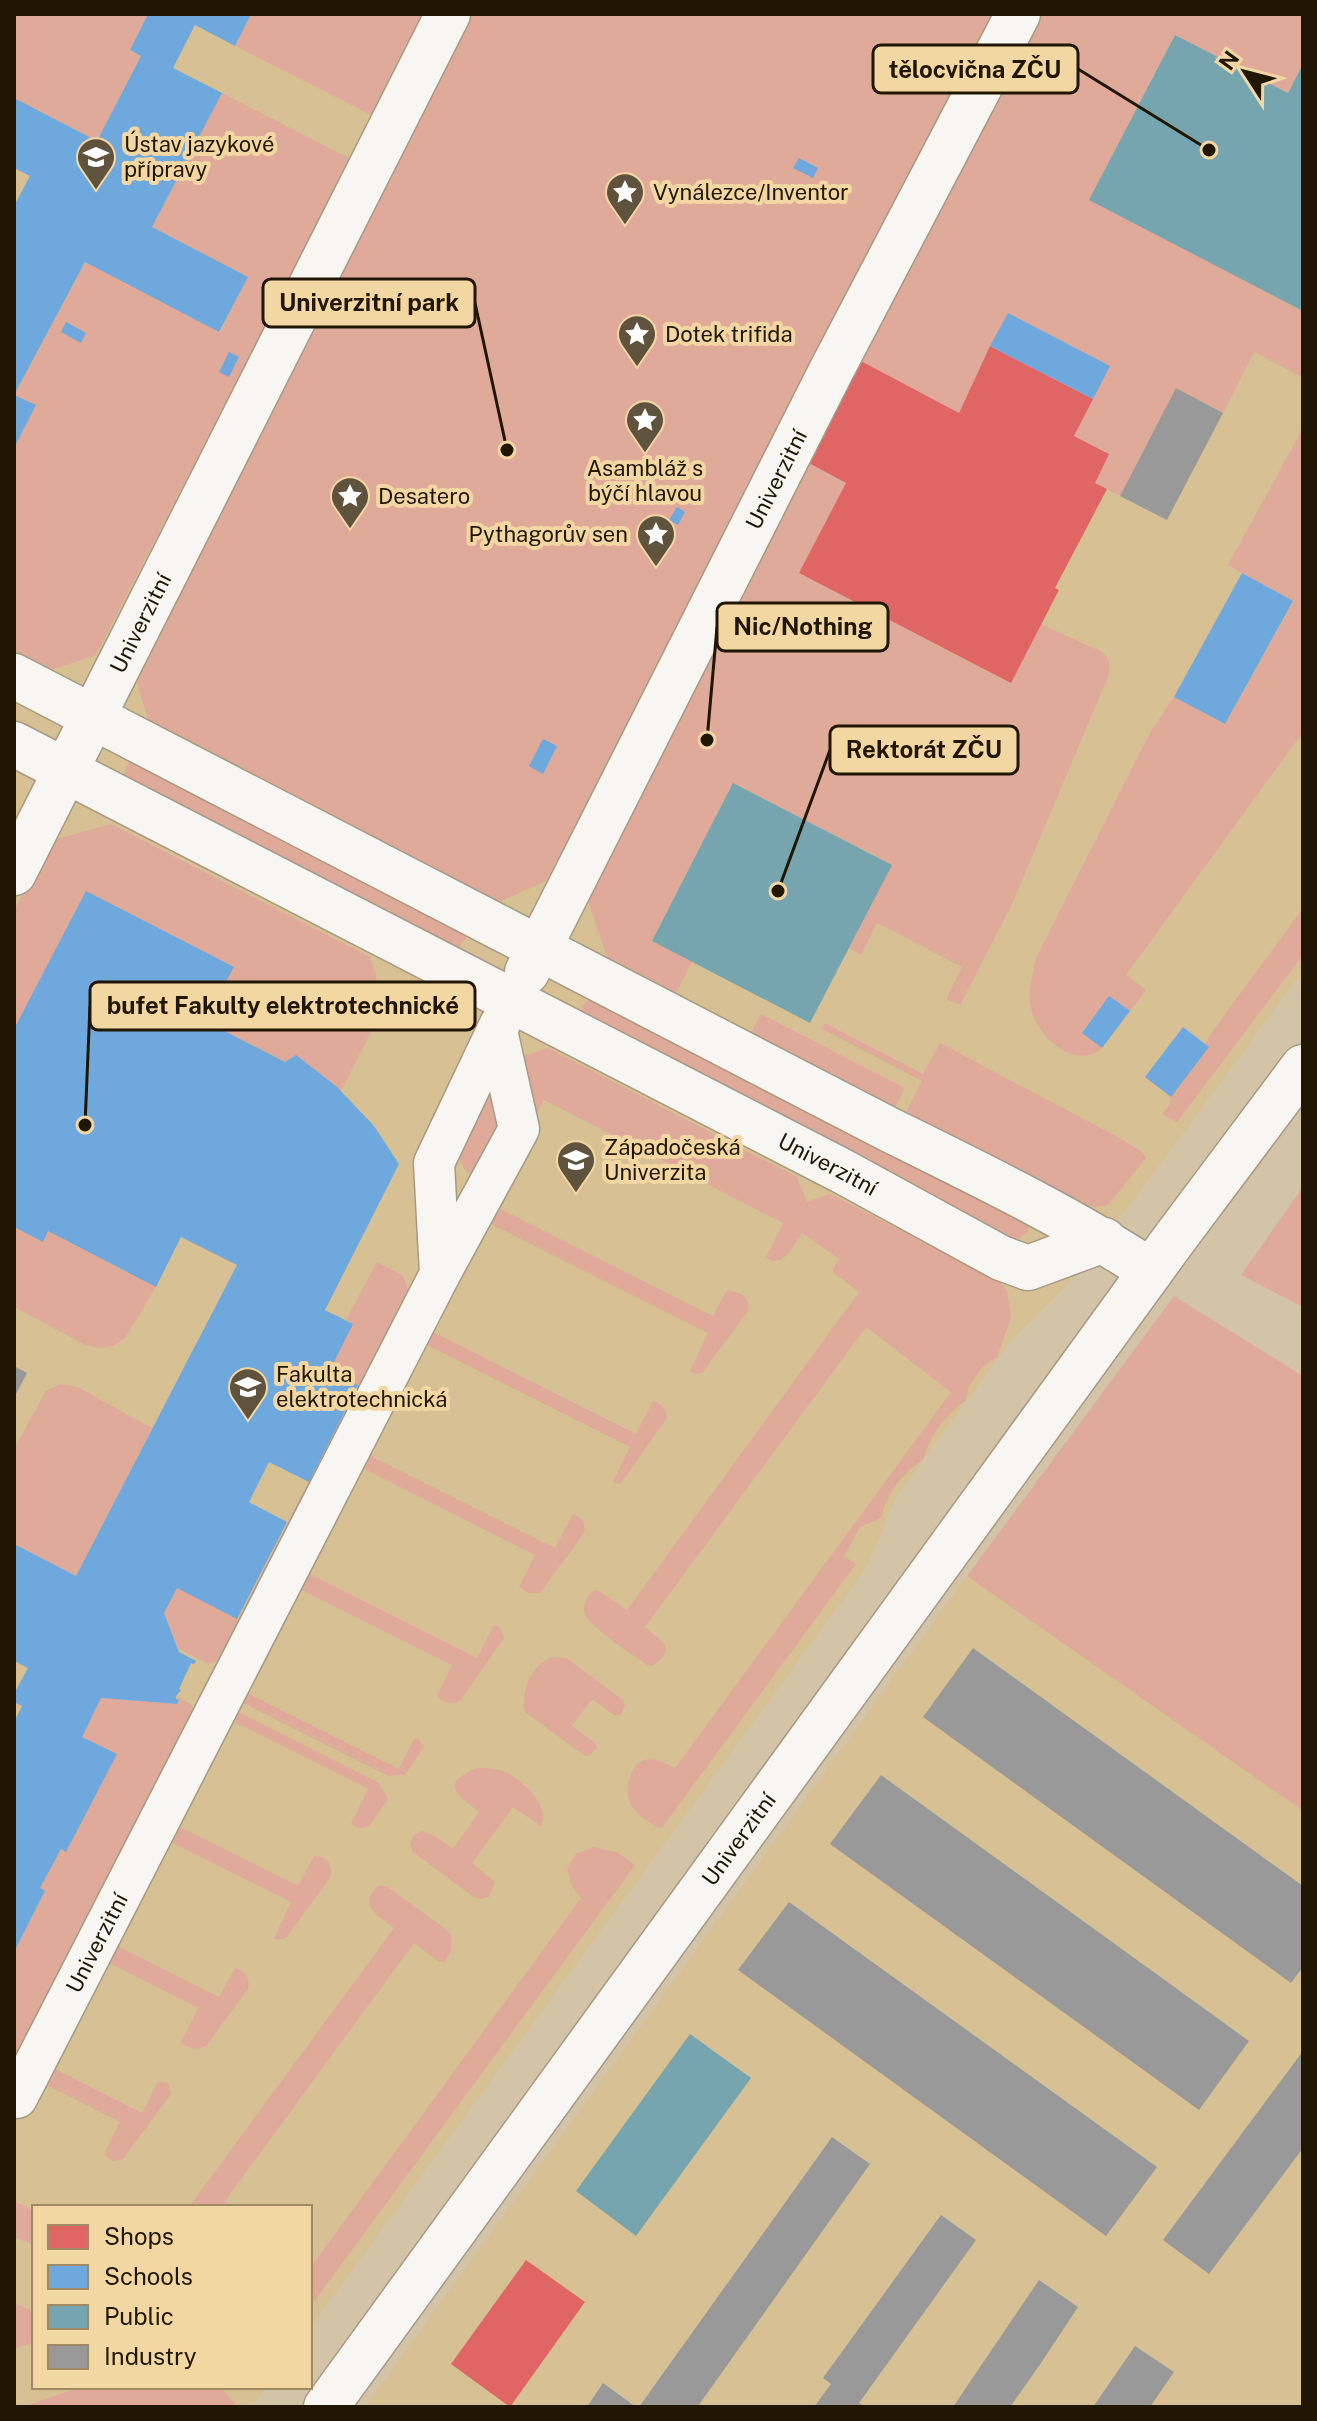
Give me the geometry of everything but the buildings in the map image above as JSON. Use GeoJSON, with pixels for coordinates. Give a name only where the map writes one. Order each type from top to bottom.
{"type":"FeatureCollection","features":[{"type":"Feature","properties":{"kind":"street","name":"Univerzitní"},"geometry":{"type":"LineString","coordinates":[[14,873],[448,14]]}},
{"type":"Feature","properties":{"kind":"street","name":"Univerzitní"},"geometry":{"type":"LineString","coordinates":[[440,1274],[434,1163],[503,1018],[831,371],[1018,14]]}},
{"type":"Feature","properties":{"kind":"street"},"geometry":{"type":"LineString","coordinates":[[14,676],[890,1130],[1032,1200],[1104,1240],[1151,1271]]}},
{"type":"Feature","properties":{"kind":"street","name":"Univerzitní"},"geometry":{"type":"LineString","coordinates":[[14,744],[503,1018],[842,1171],[1001,1258],[1028,1268],[1104,1240]]}},
{"type":"Feature","properties":{"kind":"street","name":"Univerzitní"},"geometry":{"type":"LineString","coordinates":[[14,2096],[17,2098],[440,1274],[519,1129],[503,1018]]}},
{"type":"Feature","properties":{"kind":"street","name":"Univerzitní"},"geometry":{"type":"LineString","coordinates":[[326,2407],[1151,1271],[1303,1067]]}},
{"type":"Feature","properties":{"kind":"shaded area","name":"Západočeská Univerzita"},"geometry":{"type":"Polygon","coordinates":[[[14,14],[1303,14],[1303,971],[1104,1240],[1064,1288],[1007,1346],[896,1497],[867,1567],[312,2325],[312,2205],[32,2205],[32,2389],[266,2389],[252,2407],[14,2407],[14,14]]]}},
{"type":"Feature","properties":{"kind":"shaded area"},"geometry":{"type":"Polygon","coordinates":[[[14,14],[148,14],[130,50],[141,56],[97,141],[14,98],[14,14]]]}},
{"type":"Feature","properties":{"kind":"shaded area"},"geometry":{"type":"Polygon","coordinates":[[[251,14],[426,14],[373,116],[235,46],[251,14]]]}},
{"type":"Feature","properties":{"kind":"shaded area"},"geometry":{"type":"Polygon","coordinates":[[[473,14],[996,14],[740,502],[725,539],[546,881],[490,906],[150,727],[133,669],[473,14]]]}},
{"type":"Feature","properties":{"kind":"shaded area"},"geometry":{"type":"Polygon","coordinates":[[[1042,14],[1303,14],[1303,64],[1288,93],[1175,35],[1090,199],[1303,311],[1303,378],[1254,352],[1223,413],[1176,388],[1120,496],[1095,483],[1108,453],[1074,436],[1093,399],[990,346],[959,413],[859,360],[1042,14]]]}},
{"type":"Feature","properties":{"kind":"shaded area"},"geometry":{"type":"Polygon","coordinates":[[[222,93],[351,159],[96,655],[42,673],[14,659],[14,448],[36,405],[14,395],[85,262],[220,332],[247,277],[152,227],[222,93]]]}},
{"type":"Feature","properties":{"kind":"shaded area"},"geometry":{"type":"Polygon","coordinates":[[[1303,428],[1303,732],[1126,975],[1146,990],[1130,1011],[1109,997],[1082,1032],[1102,1048],[1082,1056],[1072,1054],[1052,1043],[1033,1015],[1030,994],[1036,958],[1151,731],[1174,697],[1225,724],[1293,602],[1228,565],[1303,428]]]}},
{"type":"Feature","properties":{"kind":"shaded area"},"geometry":{"type":"Polygon","coordinates":[[[807,462],[846,483],[800,574],[1011,682],[1041,624],[1102,652],[1108,661],[1108,677],[1012,904],[960,1005],[946,999],[962,967],[877,923],[861,955],[849,948],[891,864],[734,784],[652,941],[692,962],[673,999],[610,966],[587,898],[807,462]]]}},
{"type":"Feature","properties":{"kind":"shaded area"},"geometry":{"type":"Polygon","coordinates":[[[133,761],[466,933],[466,938],[457,949],[124,778],[126,766],[133,761]]]}},
{"type":"Feature","properties":{"kind":"shaded area"},"geometry":{"type":"Polygon","coordinates":[[[111,824],[370,957],[385,1004],[341,1091],[296,1055],[285,1062],[205,1021],[233,968],[14,1029],[14,911],[50,841],[111,824]]]}},
{"type":"Feature","properties":{"kind":"shaded area"},"geometry":{"type":"Polygon","coordinates":[[[1303,908],[1303,955],[1177,1122],[1162,1114],[1209,1047],[1205,1044],[1209,1036],[1303,908]]]}},
{"type":"Feature","properties":{"kind":"shaded area"},"geometry":{"type":"Polygon","coordinates":[[[592,997],[1030,1225],[1028,1229],[1023,1236],[1011,1240],[582,1015],[582,1006],[592,997]]]}},
{"type":"Feature","properties":{"kind":"shaded area"},"geometry":{"type":"Polygon","coordinates":[[[761,1014],[905,1088],[892,1112],[749,1037],[761,1014]]]}},
{"type":"Feature","properties":{"kind":"shaded area"},"geometry":{"type":"Polygon","coordinates":[[[825,1023],[923,1074],[940,1043],[1125,1141],[1146,1158],[1108,1205],[1095,1207],[1080,1204],[903,1118],[922,1081],[822,1029],[825,1023]]]}},
{"type":"Feature","properties":{"kind":"shaded area"},"geometry":{"type":"Polygon","coordinates":[[[548,1048],[797,1177],[807,1202],[830,1194],[999,1281],[1007,1291],[1011,1318],[997,1357],[984,1365],[969,1386],[966,1400],[939,1426],[923,1460],[896,1485],[881,1518],[860,1527],[844,1556],[856,1564],[661,1829],[644,1819],[631,1805],[628,1787],[631,1773],[639,1763],[652,1759],[675,1768],[951,1392],[866,1327],[645,1627],[665,1645],[665,1654],[661,1659],[653,1666],[647,1665],[595,1627],[584,1612],[585,1602],[592,1591],[597,1590],[627,1610],[859,1292],[833,1272],[839,1259],[802,1233],[782,1259],[777,1261],[766,1257],[783,1223],[544,1100],[527,1131],[515,1059],[548,1048]]]}},
{"type":"Feature","properties":{"kind":"shaded area"},"geometry":{"type":"Polygon","coordinates":[[[497,1071],[511,1129],[474,1179],[463,1167],[457,1152],[497,1071]]]}},
{"type":"Feature","properties":{"kind":"shaded area"},"geometry":{"type":"Polygon","coordinates":[[[1303,1187],[1303,1307],[1241,1275],[1303,1187]]]}},
{"type":"Feature","properties":{"kind":"shaded area"},"geometry":{"type":"Polygon","coordinates":[[[489,1203],[713,1316],[727,1290],[746,1298],[748,1311],[702,1373],[695,1374],[690,1371],[708,1333],[481,1219],[489,1203]]]}},
{"type":"Feature","properties":{"kind":"shaded area"},"geometry":{"type":"Polygon","coordinates":[[[14,1228],[43,1241],[48,1231],[156,1287],[125,1338],[113,1346],[99,1348],[85,1345],[14,1307],[14,1228]]]}},
{"type":"Feature","properties":{"kind":"shaded area"},"geometry":{"type":"Polygon","coordinates":[[[377,1262],[403,1276],[413,1304],[229,1658],[208,1664],[178,1648],[164,1613],[177,1588],[238,1619],[358,1385],[330,1370],[352,1324],[346,1320],[377,1262]]]}},
{"type":"Feature","properties":{"kind":"shaded area"},"geometry":{"type":"Polygon","coordinates":[[[1174,1296],[1303,1376],[1303,1811],[967,1576],[1174,1296]]]}},
{"type":"Feature","properties":{"kind":"shaded area"},"geometry":{"type":"Polygon","coordinates":[[[425,1328],[636,1434],[653,1401],[663,1407],[667,1418],[621,1483],[616,1484],[613,1481],[630,1447],[419,1341],[425,1328]]]}},
{"type":"Feature","properties":{"kind":"shaded area"},"geometry":{"type":"Polygon","coordinates":[[[60,1384],[77,1387],[152,1428],[76,1576],[14,1544],[14,1449],[46,1391],[60,1384]]]}},
{"type":"Feature","properties":{"kind":"shaded area"},"geometry":{"type":"Polygon","coordinates":[[[361,1451],[555,1548],[573,1514],[583,1520],[585,1532],[540,1593],[528,1593],[519,1587],[535,1555],[355,1464],[361,1451]]]}},
{"type":"Feature","properties":{"kind":"shaded area"},"geometry":{"type":"Polygon","coordinates":[[[300,1569],[477,1658],[494,1625],[500,1628],[504,1638],[461,1700],[446,1702],[437,1696],[452,1665],[292,1585],[300,1569]]]}},
{"type":"Feature","properties":{"kind":"shaded area"},"geometry":{"type":"Polygon","coordinates":[[[967,1576],[1303,1811],[1303,2407],[365,2407],[967,1576]]]}},
{"type":"Feature","properties":{"kind":"shaded area"},"geometry":{"type":"Polygon","coordinates":[[[554,1657],[566,1658],[623,1700],[625,1706],[621,1715],[614,1715],[592,1699],[572,1726],[596,1744],[590,1756],[585,1756],[524,1711],[524,1694],[530,1678],[540,1665],[554,1657]]]}},
{"type":"Feature","properties":{"kind":"shaded area"},"geometry":{"type":"Polygon","coordinates":[[[239,1689],[399,1769],[414,1739],[419,1739],[424,1747],[405,1775],[388,1776],[243,1703],[239,1689]]]}},
{"type":"Feature","properties":{"kind":"shaded area"},"geometry":{"type":"Polygon","coordinates":[[[176,1696],[192,1705],[197,1724],[14,2076],[14,1952],[45,1892],[40,1888],[61,1849],[67,1851],[116,1754],[82,1737],[101,1698],[177,1704],[179,1700],[176,1696]]]}},
{"type":"Feature","properties":{"kind":"shaded area"},"geometry":{"type":"Polygon","coordinates":[[[238,1712],[379,1783],[388,1799],[369,1826],[359,1829],[351,1824],[368,1789],[224,1717],[238,1712]]]}},
{"type":"Feature","properties":{"kind":"shaded area"},"geometry":{"type":"Polygon","coordinates":[[[477,1768],[500,1770],[518,1780],[538,1802],[543,1818],[541,1826],[513,1807],[472,1863],[495,1882],[489,1897],[479,1899],[413,1852],[410,1843],[414,1835],[423,1831],[453,1849],[479,1812],[458,1794],[455,1784],[477,1768]]]}},
{"type":"Feature","properties":{"kind":"shaded area"},"geometry":{"type":"Polygon","coordinates":[[[170,1822],[298,1886],[314,1856],[323,1857],[328,1862],[330,1878],[286,1938],[276,1940],[274,1938],[291,1902],[162,1838],[170,1822]]]}},
{"type":"Feature","properties":{"kind":"shaded area"},"geometry":{"type":"Polygon","coordinates":[[[593,1847],[618,1853],[635,1865],[312,2304],[312,2264],[581,1898],[571,1885],[567,1868],[576,1854],[593,1847]]]}},
{"type":"Feature","properties":{"kind":"shaded area"},"geometry":{"type":"Polygon","coordinates":[[[379,1885],[387,1887],[446,1929],[452,1937],[451,1951],[444,1962],[439,1962],[414,1943],[225,2201],[230,2205],[190,2205],[394,1928],[372,1910],[372,1892],[379,1885]]]}},
{"type":"Feature","properties":{"kind":"shaded area"},"geometry":{"type":"Polygon","coordinates":[[[108,1941],[219,1997],[235,1968],[246,1976],[248,1989],[206,2046],[190,2048],[181,2042],[198,2008],[99,1958],[108,1941]]]}},
{"type":"Feature","properties":{"kind":"shaded area"},"geometry":{"type":"Polygon","coordinates":[[[45,2064],[142,2113],[158,2082],[168,2083],[171,2094],[123,2159],[112,2161],[104,2154],[120,2122],[37,2080],[45,2064]]]}},
{"type":"Feature","properties":{"kind":"shaded area"},"geometry":{"type":"Polygon","coordinates":[[[14,2201],[32,2210],[32,2244],[14,2237],[14,2201]]]}},
{"type":"Feature","properties":{"kind":"shaded area"},"geometry":{"type":"Polygon","coordinates":[[[14,2303],[32,2310],[32,2343],[14,2349],[14,2303]]]}},
{"type":"Feature","properties":{"kind":"shaded area"},"geometry":{"type":"Polygon","coordinates":[[[74,2389],[222,2389],[236,2405],[235,2407],[22,2407],[74,2389]]]}},
{"type":"Feature","properties":{"kind":"place","name":"tělocvična ZČU"},"geometry":{"type":"Point","coordinates":[1209,150]}},
{"type":"Feature","properties":{"kind":"place","name":"Ústav jazykové přípravy"},"geometry":{"type":"Point","coordinates":[96,191]}},
{"type":"Feature","properties":{"kind":"place","name":"Vynálezce/Inventor"},"geometry":{"type":"Point","coordinates":[625,226]}},
{"type":"Feature","properties":{"kind":"place","name":"Dotek trifida"},"geometry":{"type":"Point","coordinates":[637,368]}},
{"type":"Feature","properties":{"kind":"place","name":"Univerzitní park"},"geometry":{"type":"Point","coordinates":[507,450]}},
{"type":"Feature","properties":{"kind":"place","name":"Asambláž s býčí hlavou"},"geometry":{"type":"Point","coordinates":[645,454]}},
{"type":"Feature","properties":{"kind":"place","name":"Desatero"},"geometry":{"type":"Point","coordinates":[350,530]}},
{"type":"Feature","properties":{"kind":"place","name":"Pythagorův sen"},"geometry":{"type":"Point","coordinates":[656,568]}},
{"type":"Feature","properties":{"kind":"place","name":"Nic/Nothing"},"geometry":{"type":"Point","coordinates":[707,740]}},
{"type":"Feature","properties":{"kind":"place","name":"Rektorát ZČU"},"geometry":{"type":"Point","coordinates":[778,891]}},
{"type":"Feature","properties":{"kind":"place","name":"bufet Fakulty elektrotechnické"},"geometry":{"type":"Point","coordinates":[85,1125]}},
{"type":"Feature","properties":{"kind":"place","name":"Západočeská Univerzita"},"geometry":{"type":"Point","coordinates":[576,1194]}},
{"type":"Feature","properties":{"kind":"place","name":"Fakulta elektrotechnická"},"geometry":{"type":"Point","coordinates":[248,1421]}}]}
